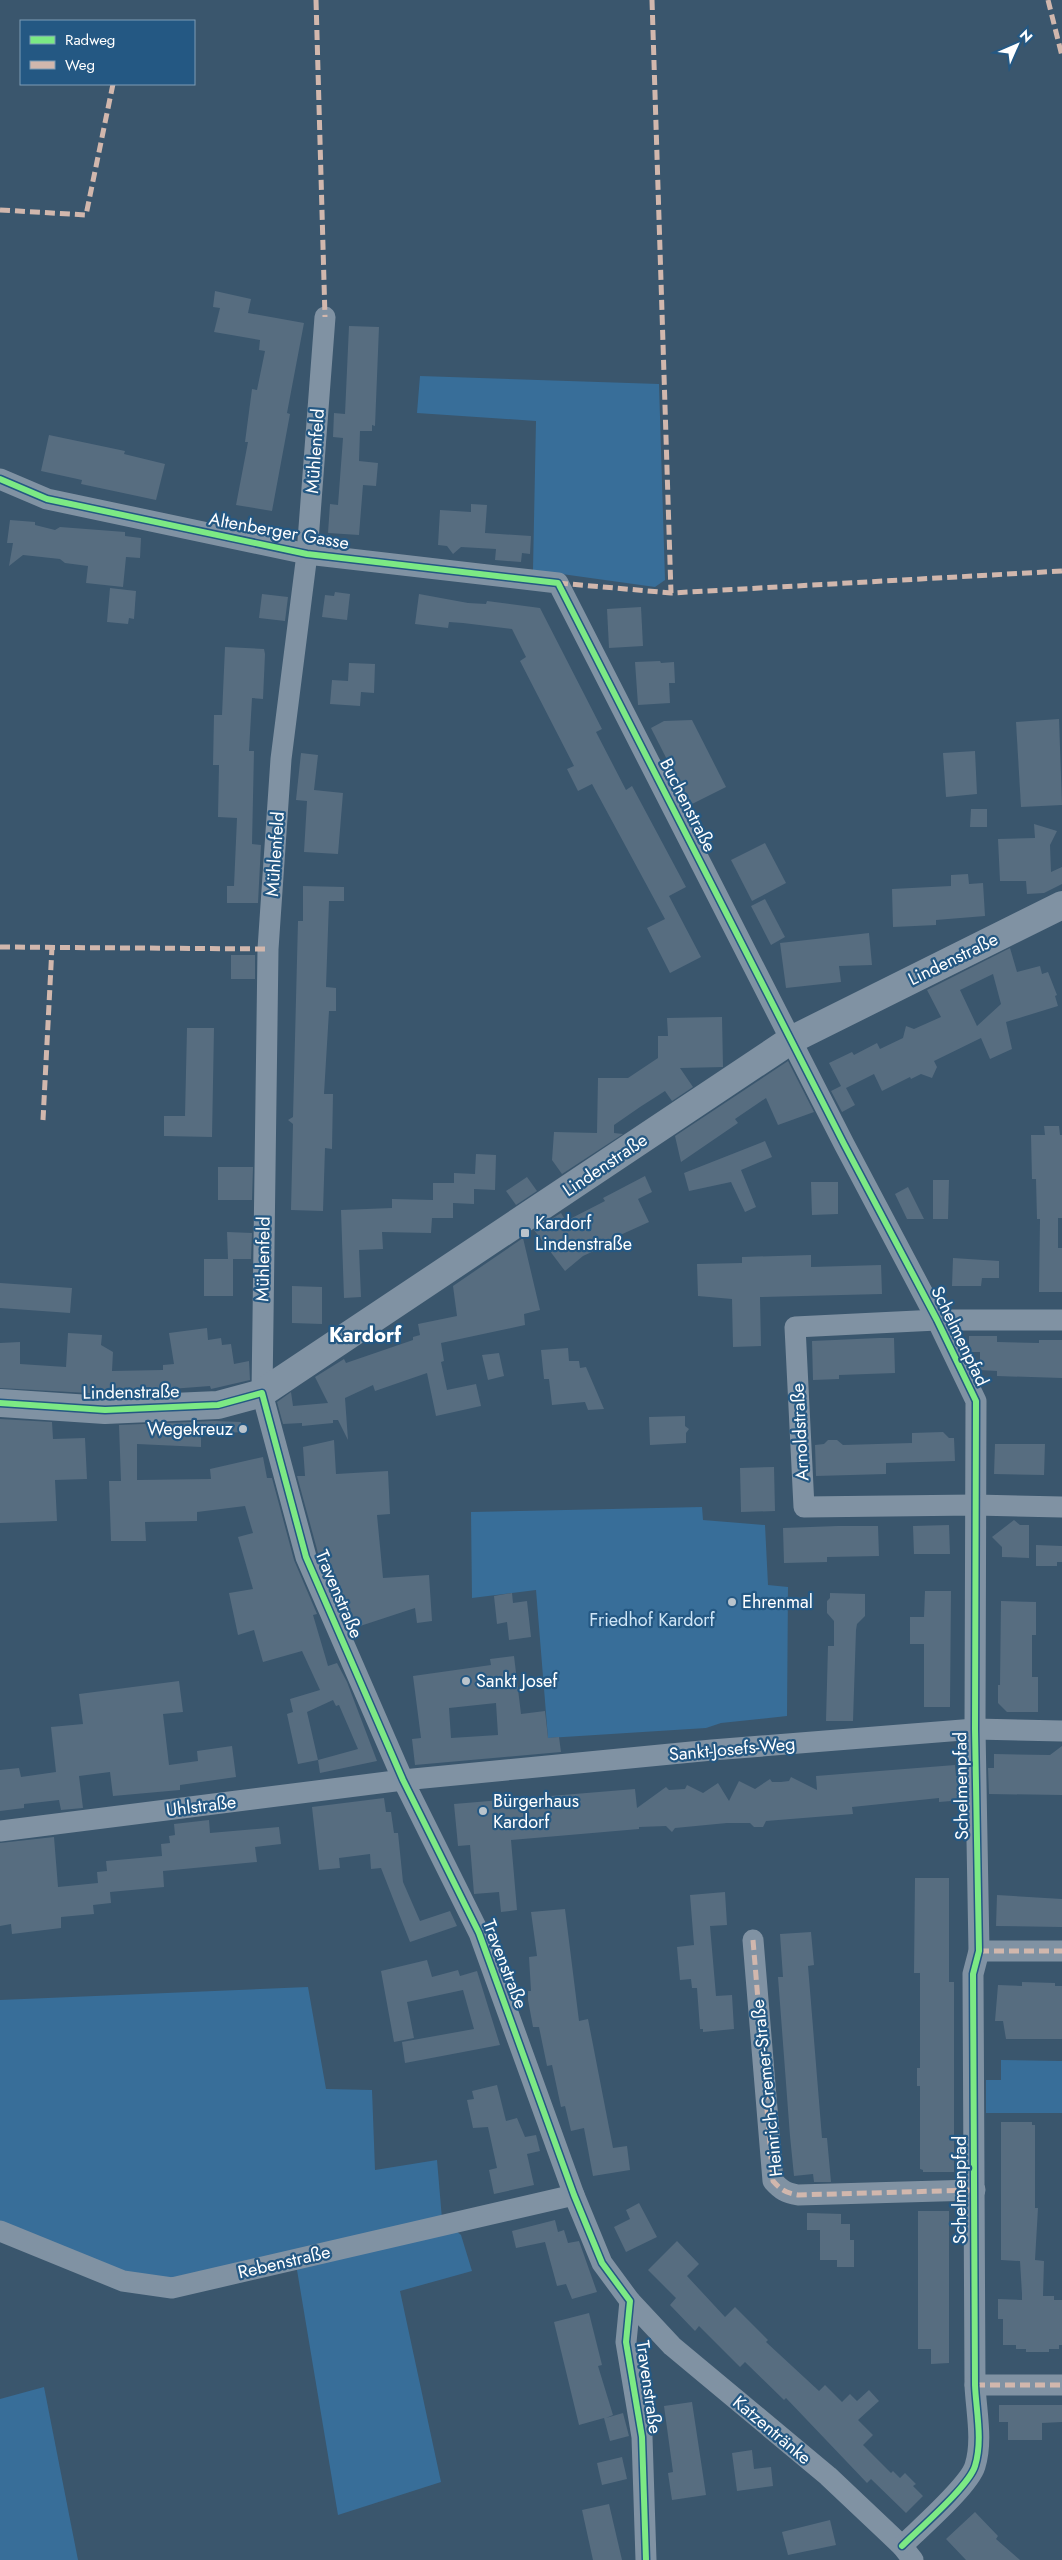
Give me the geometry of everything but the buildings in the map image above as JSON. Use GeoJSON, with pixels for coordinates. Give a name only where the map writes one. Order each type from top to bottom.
{"type":"FeatureCollection","features":[{"type":"Feature","properties":{"kind":"street","name":"Mühlenfeld"},"geometry":{"type":"LineString","coordinates":[[262,1393],[268,949],[281,759],[307,554],[325,318]]}},
{"type":"Feature","properties":{"kind":"street","name":"Altenberger Gasse"},"geometry":{"type":"LineString","coordinates":[[0,479],[47,499],[307,554],[558,583]]}},
{"type":"Feature","properties":{"kind":"street","name":"Buchenstraße"},"geometry":{"type":"LineString","coordinates":[[558,583],[791,1040]]}},
{"type":"Feature","properties":{"kind":"street","name":"Lindenstraße"},"geometry":{"type":"LineString","coordinates":[[0,1403],[105,1410],[218,1405],[262,1393],[791,1040],[1062,905]]}},
{"type":"Feature","properties":{"kind":"street","name":"Schelmenpfad"},"geometry":{"type":"LineString","coordinates":[[791,1040],[937,1320],[976,1401],[975,1729],[979,1951],[973,1974],[974,2385],[978,2447],[975,2468],[908,2553]]}},
{"type":"Feature","properties":{"kind":"street"},"geometry":{"type":"LineString","coordinates":[[937,1320],[1062,1320]]}},
{"type":"Feature","properties":{"kind":"street","name":"Arnoldstraße"},"geometry":{"type":"LineString","coordinates":[[937,1320],[795,1328],[804,1507],[975,1505]]}},
{"type":"Feature","properties":{"kind":"street","name":"Travenstraße"},"geometry":{"type":"LineString","coordinates":[[262,1393],[306,1557],[403,1780],[479,1933],[574,2195],[602,2263],[630,2301],[626,2342],[642,2437],[646,2560]]}},
{"type":"Feature","properties":{"kind":"street"},"geometry":{"type":"LineString","coordinates":[[975,1505],[1062,1507]]}},
{"type":"Feature","properties":{"kind":"street","name":"Sankt-Josefs-Weg"},"geometry":{"type":"LineString","coordinates":[[403,1780],[712,1750],[975,1729],[1062,1732]]}},
{"type":"Feature","properties":{"kind":"street","name":"Uhlstraße"},"geometry":{"type":"LineString","coordinates":[[0,1831],[403,1780]]}},
{"type":"Feature","properties":{"kind":"street","name":"Heinrich-Cremer-Straße"},"geometry":{"type":"LineString","coordinates":[[753,1940],[773,2181],[779,2188],[786,2193],[798,2195],[975,2190]]}},
{"type":"Feature","properties":{"kind":"street"},"geometry":{"type":"LineString","coordinates":[[979,1951],[1062,1951]]}},
{"type":"Feature","properties":{"kind":"street","name":"Rebenstraße"},"geometry":{"type":"LineString","coordinates":[[0,2231],[123,2281],[172,2288],[574,2195]]}},
{"type":"Feature","properties":{"kind":"street","name":"Katzentränke"},"geometry":{"type":"LineString","coordinates":[[630,2301],[672,2346],[828,2476],[908,2553]]}},
{"type":"Feature","properties":{"kind":"street"},"geometry":{"type":"LineString","coordinates":[[974,2385],[1062,2385]]}},
{"type":"Feature","properties":{"kind":"green space"},"geometry":{"type":"Polygon","coordinates":[[[420,376],[659,384],[665,580],[655,587],[533,570],[536,421],[417,413],[420,376]]]}},
{"type":"Feature","properties":{"kind":"green space","name":"Friedhof Kardorf"},"geometry":{"type":"Polygon","coordinates":[[[702,1507],[703,1520],[765,1525],[768,1585],[788,1587],[787,1716],[721,1723],[706,1728],[548,1738],[536,1590],[472,1598],[471,1512],[702,1507]]]}},
{"type":"Feature","properties":{"kind":"green space"},"geometry":{"type":"Polygon","coordinates":[[[308,1987],[326,2089],[372,2090],[375,2170],[437,2160],[442,2219],[461,2235],[472,2271],[400,2291],[441,2482],[338,2515],[296,2264],[171,2279],[129,2275],[0,2221],[0,2000],[308,1987]]]}},
{"type":"Feature","properties":{"kind":"green space"},"geometry":{"type":"Polygon","coordinates":[[[1001,2060],[1062,2061],[1062,2113],[986,2113],[986,2080],[1001,2080],[1001,2060]]]}},
{"type":"Feature","properties":{"kind":"green space"},"geometry":{"type":"Polygon","coordinates":[[[44,2387],[78,2560],[0,2560],[0,2399],[44,2387]]]}},
{"type":"Feature","properties":{"kind":"marked path"},"geometry":{"type":"LineString","coordinates":[[316,0],[325,317]]}},
{"type":"Feature","properties":{"kind":"marked path"},"geometry":{"type":"LineString","coordinates":[[652,0],[671,593]]}},
{"type":"Feature","properties":{"kind":"marked path"},"geometry":{"type":"LineString","coordinates":[[1048,0],[1062,56]]}},
{"type":"Feature","properties":{"kind":"marked path"},"geometry":{"type":"LineString","coordinates":[[0,210],[86,215],[113,85]]}},
{"type":"Feature","properties":{"kind":"marked path"},"geometry":{"type":"LineString","coordinates":[[558,583],[671,593],[1062,571]]}},
{"type":"Feature","properties":{"kind":"marked path"},"geometry":{"type":"LineString","coordinates":[[0,947],[268,949]]}},
{"type":"Feature","properties":{"kind":"marked path"},"geometry":{"type":"LineString","coordinates":[[43,1120],[52,947]]}},
{"type":"Feature","properties":{"kind":"marked path"},"geometry":{"type":"LineString","coordinates":[[753,1940],[773,2181],[784,2191],[798,2195],[975,2190]]}},
{"type":"Feature","properties":{"kind":"marked path"},"geometry":{"type":"LineString","coordinates":[[979,1951],[1062,1951]]}},
{"type":"Feature","properties":{"kind":"marked path"},"geometry":{"type":"LineString","coordinates":[[975,2385],[1062,2385]]}},
{"type":"Feature","properties":{"kind":"cycle path"},"geometry":{"type":"LineString","coordinates":[[0,479],[47,499],[307,554],[558,583],[844,1144],[937,1320],[976,1401],[975,1729],[979,1951],[973,1974],[975,2385],[979,2446],[975,2466],[963,2485],[902,2546]]}},
{"type":"Feature","properties":{"kind":"cycle path"},"geometry":{"type":"LineString","coordinates":[[0,1403],[105,1410],[218,1405],[262,1393],[306,1557],[403,1780],[479,1933],[574,2195],[602,2263],[630,2301],[626,2342],[642,2437],[646,2560]]}},
{"type":"Feature","properties":{"kind":"place","name":"Kardorf Lindenstraße"},"geometry":{"type":"Point","coordinates":[525,1233]}},
{"type":"Feature","properties":{"kind":"place","name":"Wegekreuz"},"geometry":{"type":"Point","coordinates":[243,1429]}},
{"type":"Feature","properties":{"kind":"place","name":"Ehrenmal"},"geometry":{"type":"Point","coordinates":[732,1602]}},
{"type":"Feature","properties":{"kind":"place","name":"Sankt Josef"},"geometry":{"type":"Point","coordinates":[466,1681]}},
{"type":"Feature","properties":{"kind":"place","name":"Bürgerhaus Kardorf"},"geometry":{"type":"Point","coordinates":[483,1811]}},
{"type":"Feature","properties":{"kind":"district","name":"Kardorf"},"geometry":{"type":"Point","coordinates":[365,1335]}}]}
